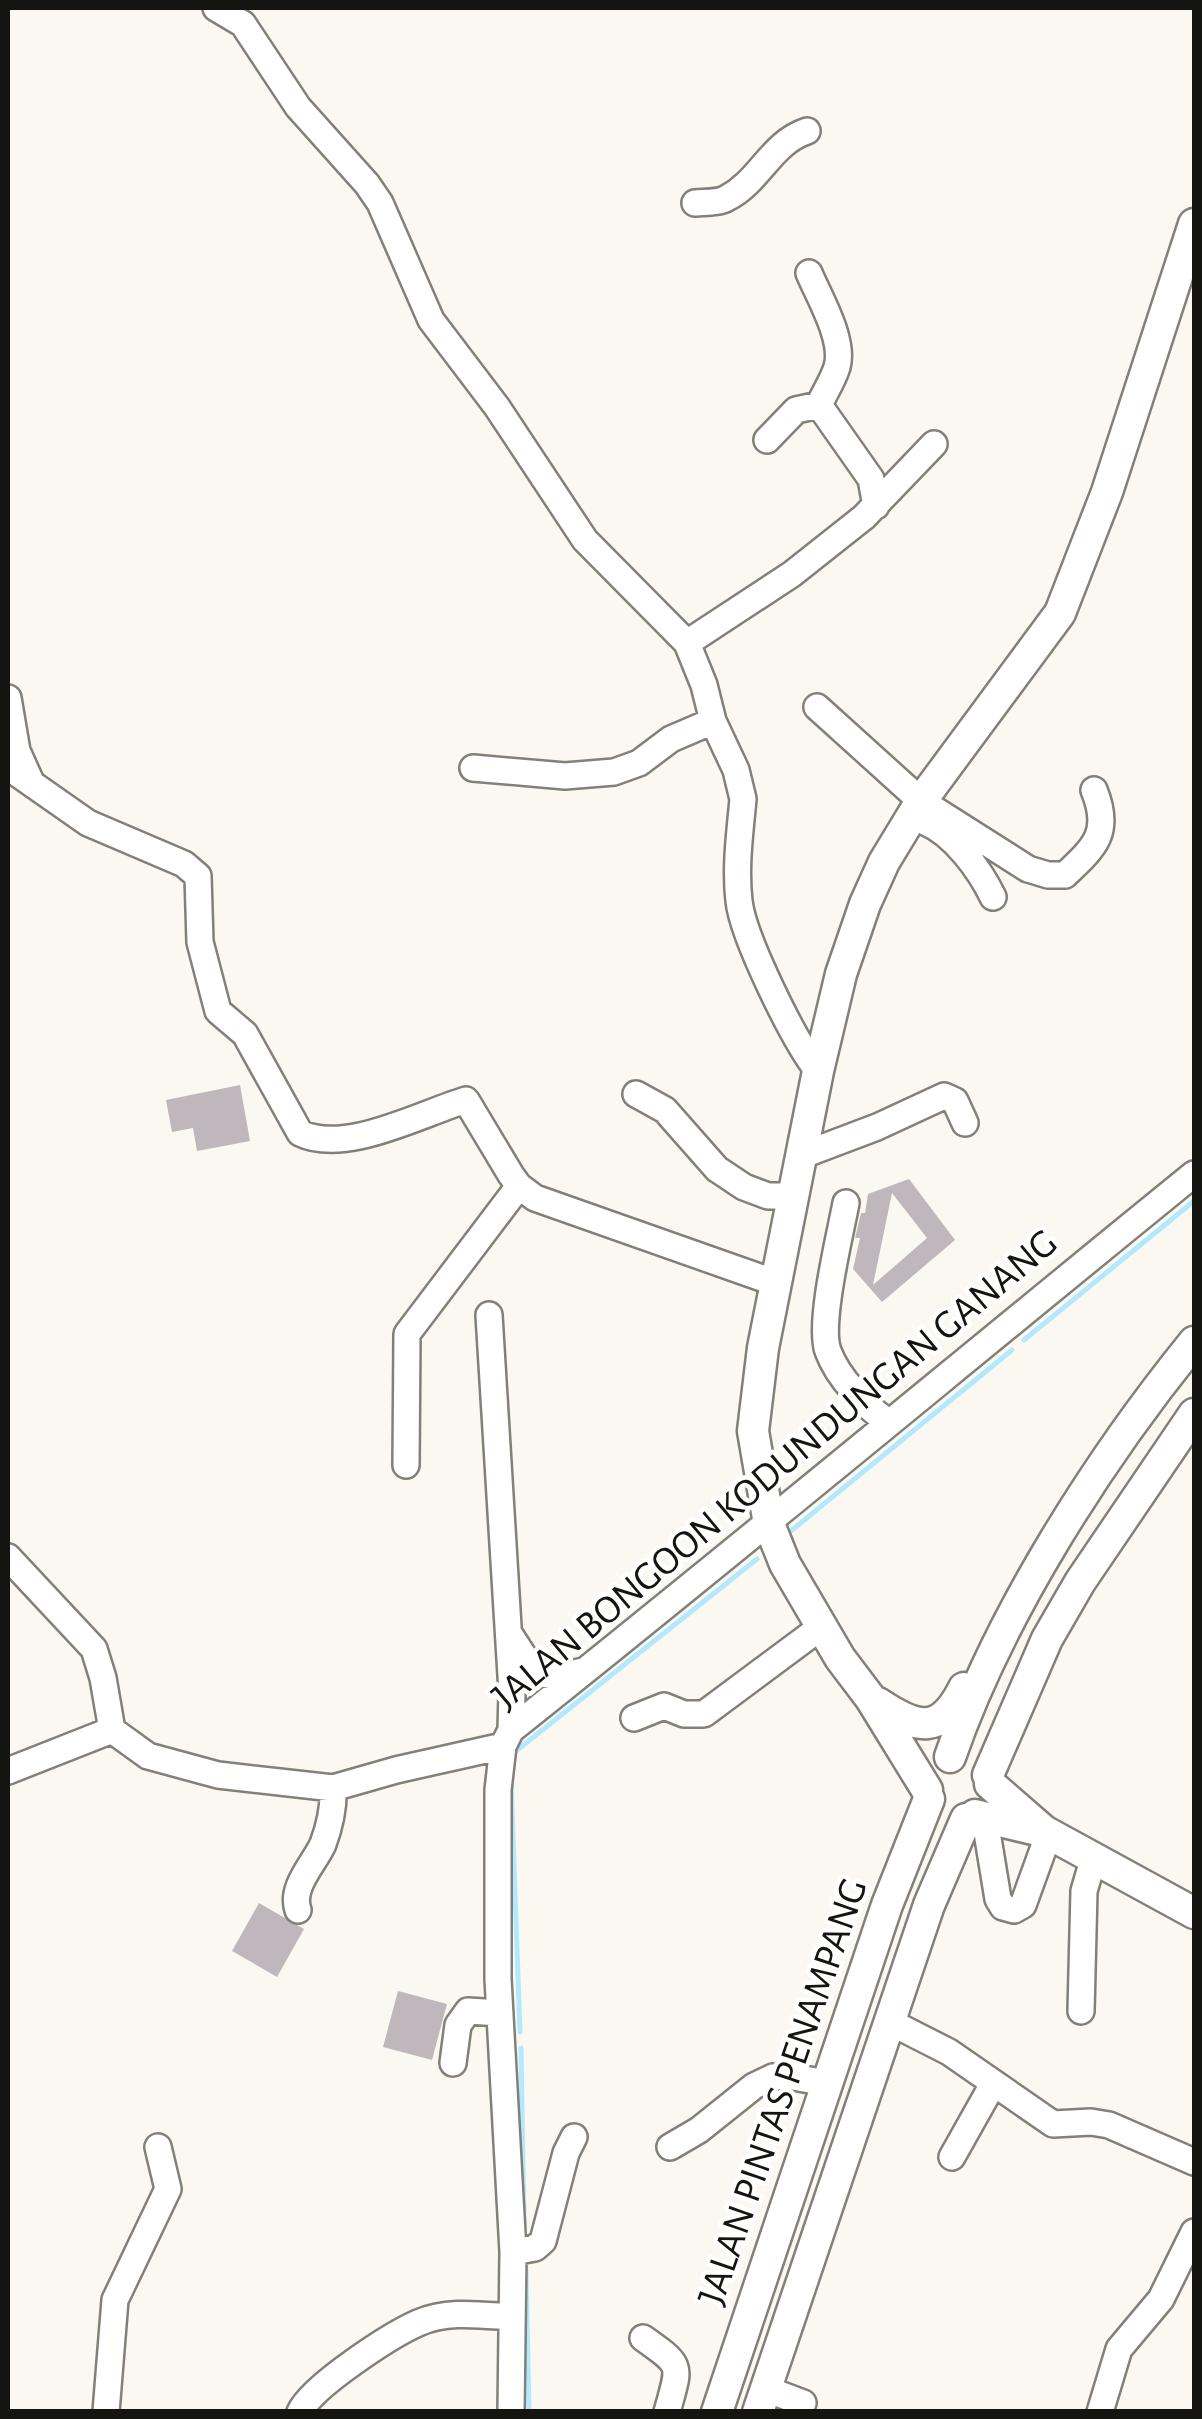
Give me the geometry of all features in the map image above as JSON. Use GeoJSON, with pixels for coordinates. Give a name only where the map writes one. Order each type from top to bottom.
{"type":"FeatureCollection","features":[{"type":"Feature","properties":{"kind":"main road"},"geometry":{"type":"LineString","coordinates":[[1046,1832],[940,1814],[785,1564],[769,1524],[753,1431],[763,1348],[818,1071],[841,974],[864,904],[916,810],[1026,661],[1067,596],[1108,492],[1194,224]]}},
{"type":"Feature","properties":{"kind":"main road"},"geometry":{"type":"LineString","coordinates":[[928,1795],[932,1772],[950,1757],[972,1702],[1029,1589],[1122,1436],[1194,1342]]}},
{"type":"Feature","properties":{"kind":"main road"},"geometry":{"type":"LineString","coordinates":[[975,1818],[988,1802],[989,1779],[1047,1638],[1080,1582],[1194,1414]]}},
{"type":"Feature","properties":{"kind":"main road"},"geometry":{"type":"LineString","coordinates":[[871,1698],[904,1720],[918,1724],[938,1720],[957,1702],[1010,1607],[1029,1589]]}},
{"type":"Feature","properties":{"kind":"main road"},"geometry":{"type":"LineString","coordinates":[[950,1757],[976,1761],[989,1779],[1046,1832],[1194,1913]]}},
{"type":"Feature","properties":{"kind":"main road","name":"JALAN PINTAS PENAMPANG"},"geometry":{"type":"LineString","coordinates":[[717,2412],[886,1905],[928,1795]]}},
{"type":"Feature","properties":{"kind":"main road","name":"JALAN PINTAS PENAMPANG"},"geometry":{"type":"LineString","coordinates":[[762,2400],[929,1905],[975,1818]]}},
{"type":"Feature","properties":{"kind":"street"},"geometry":{"type":"LineString","coordinates":[[216,8],[243,24],[298,107],[366,184],[387,218],[431,320],[497,407],[585,540],[687,643],[704,685],[712,721],[741,786],[738,883],[745,926],[800,1048],[818,1071]]}},
{"type":"Feature","properties":{"kind":"street"},"geometry":{"type":"LineString","coordinates":[[695,202],[726,200],[787,138],[807,131]]}},
{"type":"Feature","properties":{"kind":"street"},"geometry":{"type":"LineString","coordinates":[[767,440],[796,410],[819,404],[838,364],[826,305],[808,273]]}},
{"type":"Feature","properties":{"kind":"street"},"geometry":{"type":"LineString","coordinates":[[819,404],[871,479],[876,506]]}},
{"type":"Feature","properties":{"kind":"street"},"geometry":{"type":"LineString","coordinates":[[687,643],[792,574],[876,506],[934,444]]}},
{"type":"Feature","properties":{"kind":"street"},"geometry":{"type":"LineString","coordinates":[[8,698],[17,751],[31,782]]}},
{"type":"Feature","properties":{"kind":"street"},"geometry":{"type":"LineString","coordinates":[[817,707],[898,783],[916,810],[984,878],[993,897]]}},
{"type":"Feature","properties":{"kind":"street"},"geometry":{"type":"LineString","coordinates":[[473,768],[544,776],[614,772],[639,763],[671,739],[712,721]]}},
{"type":"Feature","properties":{"kind":"street"},"geometry":{"type":"LineString","coordinates":[[8,766],[88,823],[184,864],[198,876],[200,942],[218,1011],[245,1034],[300,1133],[316,1141],[352,1138],[466,1100],[519,1186],[535,1198],[776,1282]]}},
{"type":"Feature","properties":{"kind":"street"},"geometry":{"type":"LineString","coordinates":[[916,810],[1028,868],[1048,875],[1066,874],[1087,854],[1102,823],[1103,813],[1094,790]]}},
{"type":"Feature","properties":{"kind":"street"},"geometry":{"type":"LineString","coordinates":[[636,1094],[665,1110],[717,1169],[744,1187],[768,1196],[794,1196]]}},
{"type":"Feature","properties":{"kind":"street"},"geometry":{"type":"LineString","coordinates":[[803,1155],[944,1096],[954,1101],[965,1124]]}},
{"type":"Feature","properties":{"kind":"street","name":"JALAN BONGOON KODUNDUNGAN GANANG"},"geometry":{"type":"LineString","coordinates":[[511,2412],[513,2252],[500,2012],[498,1790],[507,1738],[1194,1174]]}},
{"type":"Feature","properties":{"kind":"street"},"geometry":{"type":"LineString","coordinates":[[406,1466],[407,1334],[519,1186]]}},
{"type":"Feature","properties":{"kind":"street"},"geometry":{"type":"LineString","coordinates":[[846,1203],[826,1322],[828,1350],[863,1405],[888,1422]]}},
{"type":"Feature","properties":{"kind":"street"},"geometry":{"type":"LineString","coordinates":[[8,1558],[94,1649],[112,1730],[148,1756],[218,1775],[333,1788],[507,1738],[508,1630],[489,1315]]}},
{"type":"Feature","properties":{"kind":"street"},"geometry":{"type":"LineString","coordinates":[[634,1718],[664,1706],[684,1714],[704,1714],[822,1627]]}},
{"type":"Feature","properties":{"kind":"street"},"geometry":{"type":"LineString","coordinates":[[508,1630],[534,1672],[556,1678],[585,1671]]}},
{"type":"Feature","properties":{"kind":"street"},"geometry":{"type":"LineString","coordinates":[[8,1771],[112,1730]]}},
{"type":"Feature","properties":{"kind":"street"},"geometry":{"type":"LineString","coordinates":[[298,1910],[294,1900],[322,1846],[334,1808],[333,1788]]}},
{"type":"Feature","properties":{"kind":"street"},"geometry":{"type":"LineString","coordinates":[[975,1818],[998,1899],[1004,1907],[1014,1910],[1023,1905],[1046,1832]]}},
{"type":"Feature","properties":{"kind":"street"},"geometry":{"type":"LineString","coordinates":[[1081,2011],[1084,1891],[1094,1857]]}},
{"type":"Feature","properties":{"kind":"street"},"geometry":{"type":"LineString","coordinates":[[453,2063],[458,2025],[468,2010],[500,2012]]}},
{"type":"Feature","properties":{"kind":"street"},"geometry":{"type":"LineString","coordinates":[[890,2022],[949,2052],[1052,2124],[1109,2125],[1194,2162]]}},
{"type":"Feature","properties":{"kind":"street"},"geometry":{"type":"LineString","coordinates":[[670,2147],[700,2130],[754,2086],[773,2077],[826,2083]]}},
{"type":"Feature","properties":{"kind":"street"},"geometry":{"type":"LineString","coordinates":[[952,2157],[993,2084]]}},
{"type":"Feature","properties":{"kind":"street"},"geometry":{"type":"LineString","coordinates":[[513,2252],[535,2248],[543,2241],[566,2153],[574,2137]]}},
{"type":"Feature","properties":{"kind":"street"},"geometry":{"type":"LineString","coordinates":[[106,2412],[115,2300],[168,2189],[158,2147]]}},
{"type":"Feature","properties":{"kind":"street"},"geometry":{"type":"LineString","coordinates":[[1100,2412],[1120,2349],[1161,2298],[1194,2232]]}},
{"type":"Feature","properties":{"kind":"street"},"geometry":{"type":"LineString","coordinates":[[300,2412],[304,2403],[331,2379],[419,2322],[462,2314],[511,2317]]}},
{"type":"Feature","properties":{"kind":"street"},"geometry":{"type":"LineString","coordinates":[[643,2338],[674,2360],[678,2373],[668,2412]]}},
{"type":"Feature","properties":{"kind":"street"},"geometry":{"type":"LineString","coordinates":[[762,2400],[803,2403]]}},
{"type":"Feature","properties":{"kind":"building"},"geometry":{"type":"Polygon","coordinates":[[[240,1085],[250,1141],[197,1151],[193,1128],[172,1132],[166,1100],[240,1085]]]}},
{"type":"Feature","properties":{"kind":"building"},"geometry":{"type":"Polygon","coordinates":[[[909,1179],[955,1240],[882,1302],[853,1269],[860,1238],[855,1238],[868,1194],[909,1179]],[[892,1193],[873,1285],[927,1238],[892,1193]]]}},
{"type":"Feature","properties":{"kind":"building"},"geometry":{"type":"Polygon","coordinates":[[[259,1903],[304,1929],[277,1977],[232,1951],[259,1903]]]}},
{"type":"Feature","properties":{"kind":"building"},"geometry":{"type":"Polygon","coordinates":[[[398,1991],[447,2004],[432,2060],[383,2047],[398,1991]]]}},
{"type":"Feature","properties":{"kind":"waterway"},"geometry":{"type":"LineString","coordinates":[[1024,1340],[1194,1201]]}},
{"type":"Feature","properties":{"kind":"waterway"},"geometry":{"type":"LineString","coordinates":[[786,1535],[1012,1350]]}},
{"type":"Feature","properties":{"kind":"waterway"},"geometry":{"type":"LineString","coordinates":[[512,1759],[516,1751],[757,1559]]}},
{"type":"Feature","properties":{"kind":"waterway"},"geometry":{"type":"LineString","coordinates":[[511,1780],[520,2032]]}},
{"type":"Feature","properties":{"kind":"waterway"},"geometry":{"type":"LineString","coordinates":[[521,2048],[524,2225]]}},
{"type":"Feature","properties":{"kind":"waterway"},"geometry":{"type":"LineString","coordinates":[[526,2270],[529,2412]]}}]}
